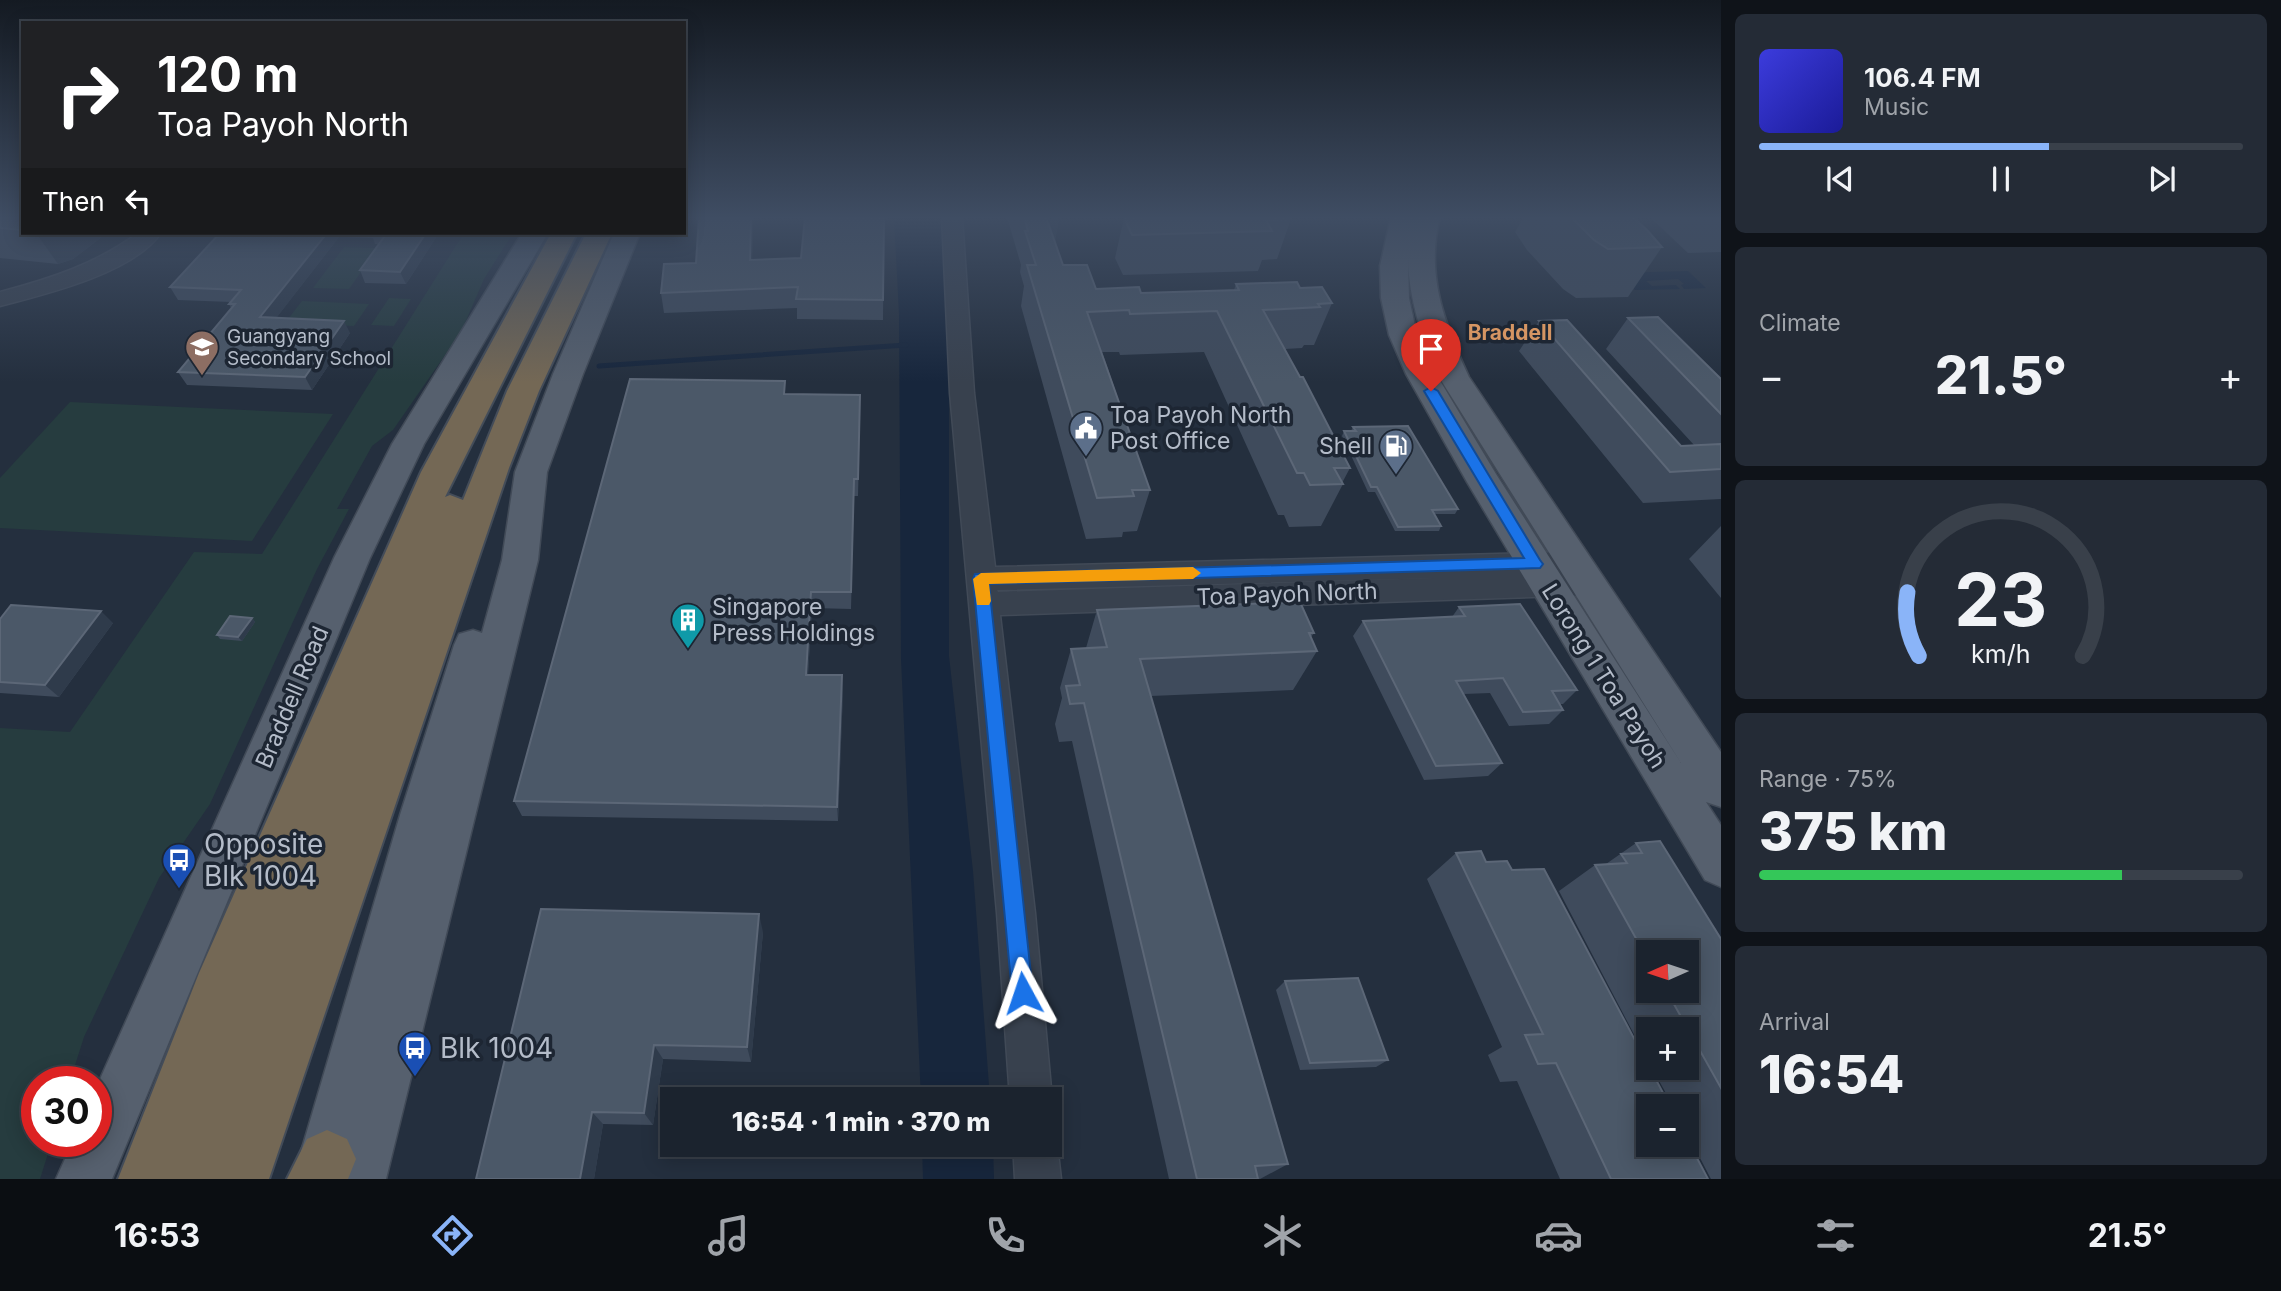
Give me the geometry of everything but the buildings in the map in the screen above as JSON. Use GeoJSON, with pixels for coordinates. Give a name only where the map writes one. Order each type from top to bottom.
{"type":"FeatureCollection","features":[{"type":"Feature","properties":{"kind":"highway"},"geometry":{"type":"LineString","coordinates":[[428,472],[441,421],[521,272]]}},
{"type":"Feature","properties":{"kind":"highway","name":"Braddell Road"},"geometry":{"type":"LineString","coordinates":[[147,1179],[217,990],[428,472],[542,272]]}},
{"type":"Feature","properties":{"kind":"highway"},"geometry":{"type":"LineString","coordinates":[[203,1179],[328,821],[464,473],[499,392],[559,272]]}},
{"type":"Feature","properties":{"kind":"highway"},"geometry":{"type":"LineString","coordinates":[[240,1179],[511,470],[523,390],[580,272]]}},
{"type":"Feature","properties":{"kind":"main road","name":"Braddell Road"},"geometry":{"type":"LineString","coordinates":[[85,1171],[358,546],[408,444],[512,272]]}},
{"type":"Feature","properties":{"kind":"main road"},"geometry":{"type":"LineString","coordinates":[[330,1174],[426,802],[497,563],[511,470],[568,374],[611,272]]}},
{"type":"Feature","properties":{"kind":"main road","name":"Lorong 1 Toa Payoh"},"geometry":{"type":"LineString","coordinates":[[1393,272],[1395,298],[1403,335],[1421,374],[1562,574],[1721,788]]}},
{"type":"Feature","properties":{"kind":"main road","name":"Lorong 1 Toa Payoh"},"geometry":{"type":"LineString","coordinates":[[1423,272],[1434,334],[1454,377],[1721,865]]}},
{"type":"Feature","properties":{"kind":"street"},"geometry":{"type":"LineString","coordinates":[[0,299],[90,272]]}},
{"type":"Feature","properties":{"kind":"street"},"geometry":{"type":"LineString","coordinates":[[955,272],[962,393],[1016,913],[1030,1087]]}},
{"type":"Feature","properties":{"kind":"street","name":"Toa Payoh North"},"geometry":{"type":"LineString","coordinates":[[982,591],[1562,574]]}},
{"type":"Feature","properties":{"kind":"street"},"geometry":{"type":"LineString","coordinates":[[1036,1157],[1038,1179]]}},
{"type":"Feature","properties":{"kind":"green space"},"geometry":{"type":"Polygon","coordinates":[[[325,272],[361,272],[349,289],[313,288],[325,272]]]}},
{"type":"Feature","properties":{"kind":"green space"},"geometry":{"type":"Polygon","coordinates":[[[439,272],[488,272],[461,332],[393,430],[372,446],[337,509],[349,509],[317,569],[210,804],[159,878],[84,1037],[75,1066],[21,1066],[21,1157],[47,1157],[40,1179],[0,1179],[0,728],[70,732],[194,552],[262,554],[439,272]]]}},
{"type":"Feature","properties":{"kind":"green space"},"geometry":{"type":"Polygon","coordinates":[[[389,298],[411,299],[394,326],[371,325],[389,298]]]}},
{"type":"Feature","properties":{"kind":"green space"},"geometry":{"type":"Polygon","coordinates":[[[302,301],[369,304],[354,326],[285,323],[302,301]]]}},
{"type":"Feature","properties":{"kind":"green space"},"geometry":{"type":"Polygon","coordinates":[[[70,402],[333,414],[252,541],[0,528],[0,478],[70,402]]]}},
{"type":"Feature","properties":{"kind":"water"},"geometry":{"type":"Polygon","coordinates":[[[897,272],[944,272],[949,379],[949,656],[973,871],[989,1087],[920,1087],[901,659],[897,272]]]}},
{"type":"Feature","properties":{"kind":"water"},"geometry":{"type":"Polygon","coordinates":[[[1689,272],[1706,288],[1684,289],[1681,285],[1684,284],[1678,279],[1646,281],[1652,286],[1676,285],[1680,289],[1635,290],[1617,273],[1689,272]]]}},
{"type":"Feature","properties":{"kind":"water"},"geometry":{"type":"Polygon","coordinates":[[[922,1157],[993,1157],[994,1179],[923,1179],[922,1157]]]}},
{"type":"Feature","properties":{"kind":"waterway"},"geometry":{"type":"LineString","coordinates":[[599,366],[906,345]]}},
{"type":"Feature","properties":{"kind":"slow traffic"},"geometry":{"type":"LineString","coordinates":[[983,601],[981,579],[1193,573]]}},
{"type":"Feature","properties":{"kind":"place","name":"Guangyang Secondary School"},"geometry":{"type":"Point","coordinates":[202,377]}},
{"type":"Feature","properties":{"kind":"place","name":"Toa Payoh North Post Office"},"geometry":{"type":"Point","coordinates":[1086,458]}},
{"type":"Feature","properties":{"kind":"place","name":"Shell"},"geometry":{"type":"Point","coordinates":[1396,476]}},
{"type":"Feature","properties":{"kind":"place","name":"Singapore Press Holdings"},"geometry":{"type":"Point","coordinates":[688,650]}},
{"type":"Feature","properties":{"kind":"place","name":"Opposite Blk 1004"},"geometry":{"type":"Point","coordinates":[179,890]}},
{"type":"Feature","properties":{"kind":"place","name":"Blk 1004"},"geometry":{"type":"Point","coordinates":[415,1078]}},
{"type":"Feature","properties":{"kind":"district","name":"Braddell"},"geometry":{"type":"Point","coordinates":[1510,333]}},
{"type":"Feature","properties":{"kind":"route"},"geometry":{"type":"LineString","coordinates":[[1023,993],[981,579],[1535,564],[1431,391]]}}]}
